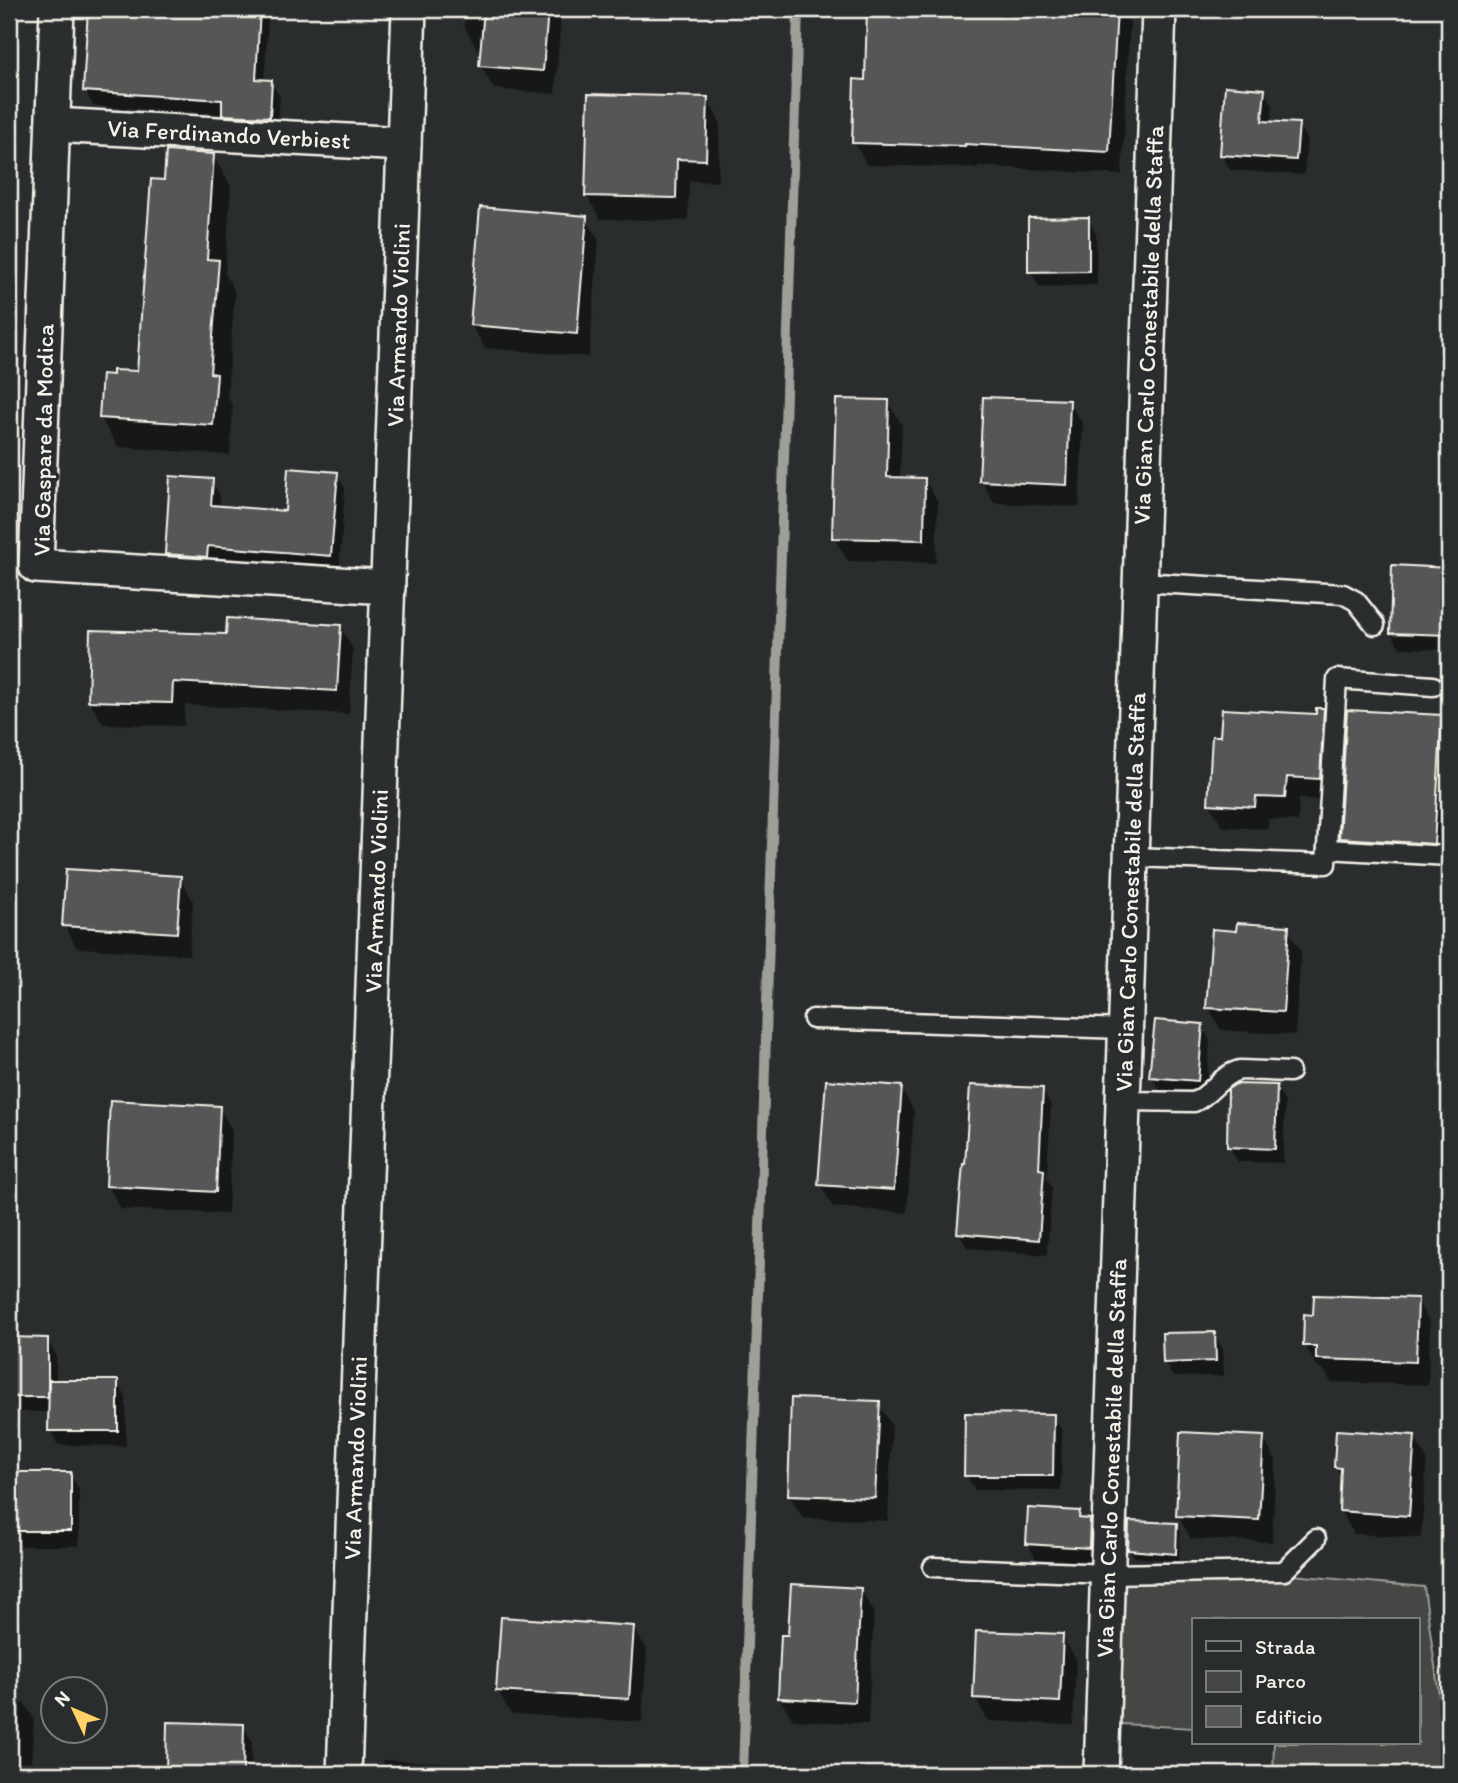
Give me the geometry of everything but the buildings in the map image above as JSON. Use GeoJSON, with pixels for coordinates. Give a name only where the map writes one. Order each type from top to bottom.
{"type":"FeatureCollection","features":[{"type":"Feature","properties":{"kind":"street","name":"Via Gaspare da Modica"},"geometry":{"type":"LineString","coordinates":[[57,9],[36,566],[388,587]]}},
{"type":"Feature","properties":{"kind":"street","name":"Via Armando Violini"},"geometry":{"type":"LineString","coordinates":[[344,1774],[409,9]]}},
{"type":"Feature","properties":{"kind":"street","name":"Via Gian Carlo Conestabile della Staffa"},"geometry":{"type":"LineString","coordinates":[[1101,1774],[1158,9]]}},
{"type":"Feature","properties":{"kind":"street","name":"Via Ferdinando Verbiest"},"geometry":{"type":"LineString","coordinates":[[53,125],[404,144]]}},
{"type":"Feature","properties":{"kind":"lane"},"geometry":{"type":"LineString","coordinates":[[1140,582],[1343,594],[1356,601],[1375,625]]}},
{"type":"Feature","properties":{"kind":"lane"},"geometry":{"type":"LineString","coordinates":[[1131,856],[1326,864],[1337,679],[1433,686]]}},
{"type":"Feature","properties":{"kind":"lane"},"geometry":{"type":"LineString","coordinates":[[1326,849],[1449,856]]}},
{"type":"Feature","properties":{"kind":"lane"},"geometry":{"type":"LineString","coordinates":[[813,1019],[1125,1029]]}},
{"type":"Feature","properties":{"kind":"lane"},"geometry":{"type":"LineString","coordinates":[[1123,1101],[1194,1102],[1232,1072],[1290,1072]]}},
{"type":"Feature","properties":{"kind":"lane"},"geometry":{"type":"LineString","coordinates":[[933,1567],[1108,1574],[1284,1571],[1316,1539]]}},
{"type":"Feature","properties":{"kind":"green space"},"geometry":{"type":"Polygon","coordinates":[[[1260,1572],[1424,1587],[1439,1695],[1449,1696],[1449,1774],[1273,1774],[1274,1744],[1420,1744],[1420,1618],[1192,1618],[1192,1728],[1103,1723],[1108,1574],[1260,1572]]]}},
{"type":"Feature","properties":{"kind":"waterway"},"geometry":{"type":"LineString","coordinates":[[743,1774],[798,9]]}}]}
